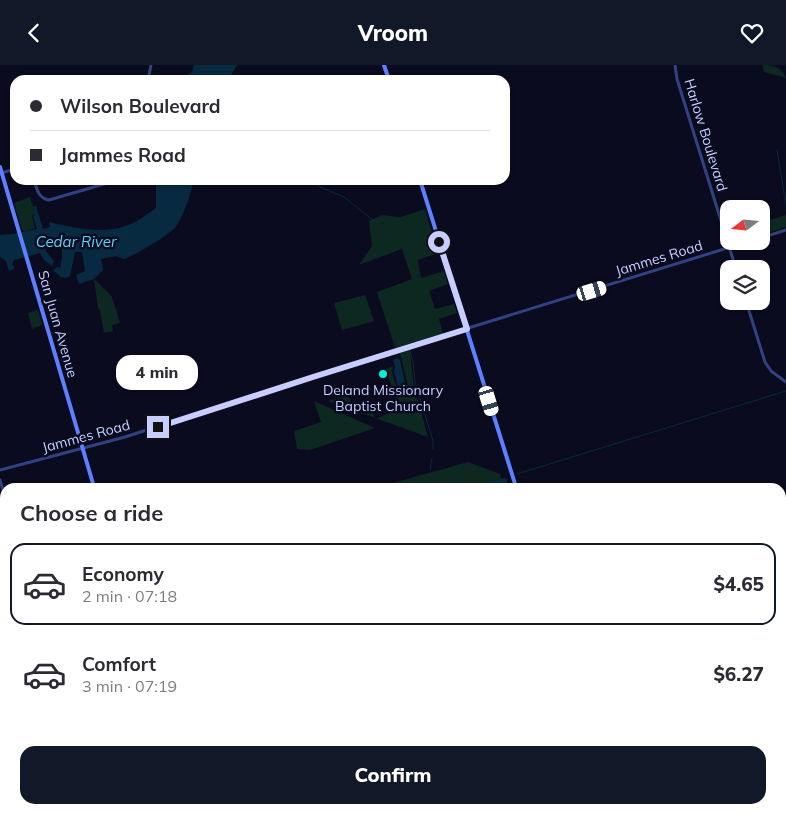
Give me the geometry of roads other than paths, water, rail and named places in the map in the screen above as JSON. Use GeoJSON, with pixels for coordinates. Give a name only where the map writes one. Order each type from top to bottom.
{"type":"FeatureCollection","features":[{"type":"Feature","properties":{"kind":"main road","name":"San Juan Avenue"},"geometry":{"type":"LineString","coordinates":[[0,167],[93,483]]}},
{"type":"Feature","properties":{"kind":"main road"},"geometry":{"type":"LineString","coordinates":[[422,185],[515,483]]}},
{"type":"Feature","properties":{"kind":"street","name":"Harlow Boulevard"},"geometry":{"type":"LineString","coordinates":[[675,65],[677,79],[720,219]]}},
{"type":"Feature","properties":{"kind":"street"},"geometry":{"type":"LineString","coordinates":[[36,185],[39,194],[49,200],[101,185]]}},
{"type":"Feature","properties":{"kind":"street"},"geometry":{"type":"LineString","coordinates":[[770,235],[786,230]]}},
{"type":"Feature","properties":{"kind":"street","name":"Jammes Road"},"geometry":{"type":"LineString","coordinates":[[0,470],[147,431],[320,375],[723,250]]}},
{"type":"Feature","properties":{"kind":"street"},"geometry":{"type":"LineString","coordinates":[[749,310],[765,362],[775,375],[786,382]]}},
{"type":"Feature","properties":{"kind":"water"},"geometry":{"type":"Polygon","coordinates":[[[194,65],[237,65],[231,75],[188,75],[192,72],[194,65]]]}},
{"type":"Feature","properties":{"kind":"water","name":"Cedar River"},"geometry":{"type":"Polygon","coordinates":[[[156,185],[193,185],[185,209],[174,229],[161,239],[129,257],[124,259],[116,256],[101,259],[103,270],[94,279],[79,284],[76,275],[85,271],[82,252],[75,252],[70,276],[66,278],[61,277],[53,270],[57,267],[60,268],[62,257],[62,249],[56,247],[45,250],[54,261],[52,266],[44,260],[40,253],[14,260],[12,265],[14,269],[9,271],[6,261],[0,257],[0,235],[37,229],[33,216],[35,215],[33,207],[36,206],[43,229],[50,227],[49,222],[91,230],[122,227],[136,221],[156,208],[156,185]]]}},
{"type":"Feature","properties":{"kind":"water"},"geometry":{"type":"Polygon","coordinates":[[[397,358],[400,360],[405,383],[402,390],[399,389],[394,372],[393,360],[397,358]]]}},
{"type":"Feature","properties":{"kind":"water"},"geometry":{"type":"Polygon","coordinates":[[[504,478],[507,479],[507,483],[486,483],[504,478]]]}},
{"type":"Feature","properties":{"kind":"waterway"},"geometry":{"type":"LineString","coordinates":[[777,150],[786,205]]}},
{"type":"Feature","properties":{"kind":"waterway"},"geometry":{"type":"LineString","coordinates":[[317,185],[344,197],[374,221]]}},
{"type":"Feature","properties":{"kind":"waterway"},"geometry":{"type":"LineString","coordinates":[[410,350],[416,390],[433,441],[433,449]]}},
{"type":"Feature","properties":{"kind":"waterway"},"geometry":{"type":"LineString","coordinates":[[517,474],[786,391]]}},
{"type":"Feature","properties":{"kind":"waterway"},"geometry":{"type":"LineString","coordinates":[[430,470],[432,458]]}},
{"type":"Feature","properties":{"kind":"place","name":"Deland Missionary Baptist Church"},"geometry":{"type":"Point","coordinates":[383,374]}}]}
